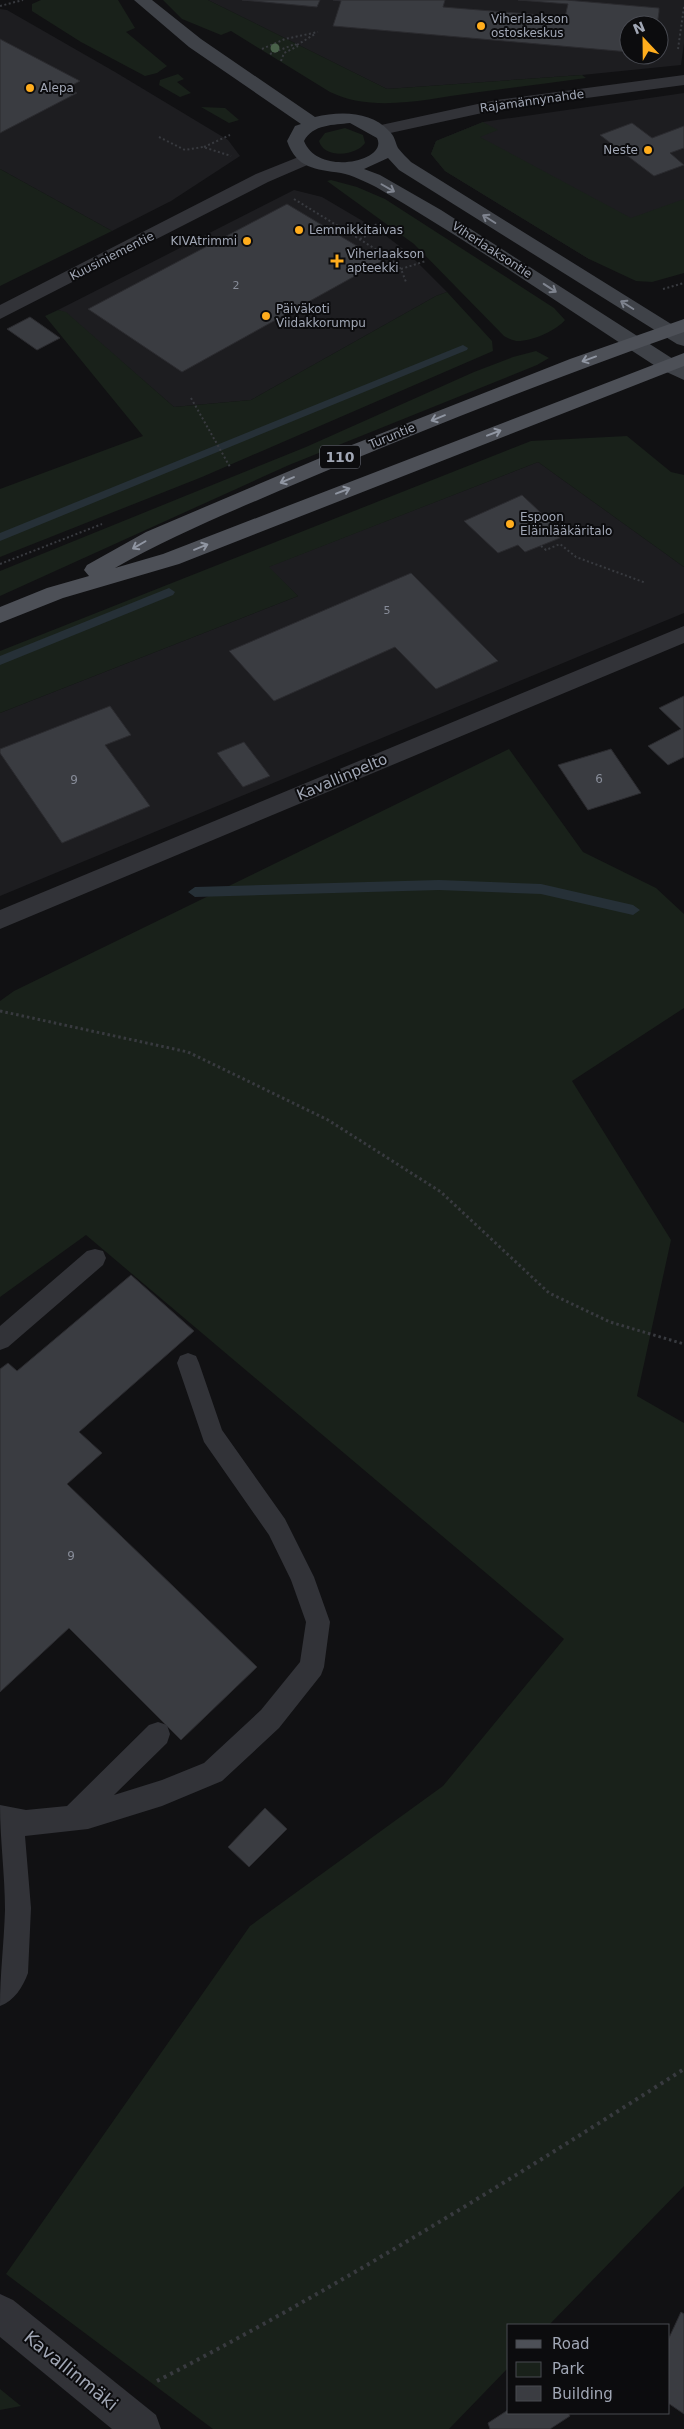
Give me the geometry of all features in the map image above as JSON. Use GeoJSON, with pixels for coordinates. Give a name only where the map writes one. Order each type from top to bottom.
{"type":"FeatureCollection","features":[{"type":"Feature","properties":{"kind":"main road","name":"Turuntie"},"geometry":{"type":"LineString","coordinates":[[0,616],[55,593],[163,533],[346,454],[635,342],[679,332]]}},
{"type":"Feature","properties":{"kind":"main road","name":"Turuntie"},"geometry":{"type":"LineString","coordinates":[[55,593],[172,559],[678,366]]}},
{"type":"Feature","properties":{"kind":"street"},"geometry":{"type":"LineString","coordinates":[[142,0],[195,43],[312,124]]}},
{"type":"Feature","properties":{"kind":"street","name":"Rajamännynahde"},"geometry":{"type":"LineString","coordinates":[[384,138],[496,105],[678,81]]}},
{"type":"Feature","properties":{"kind":"street"},"geometry":{"type":"LineString","coordinates":[[351,118],[366,122],[384,138],[382,154],[375,160],[357,167],[344,168],[325,167],[306,160],[297,151],[295,141],[299,132],[312,124],[328,119],[351,118]]}},
{"type":"Feature","properties":{"kind":"street","name":"Viherlaaksontie"},"geometry":{"type":"LineString","coordinates":[[384,138],[405,166],[679,332]]}},
{"type":"Feature","properties":{"kind":"street","name":"Kuusiniementie"},"geometry":{"type":"LineString","coordinates":[[0,313],[262,178],[306,160]]}},
{"type":"Feature","properties":{"kind":"street","name":"Viherlaaksontie"},"geometry":{"type":"LineString","coordinates":[[344,168],[374,180],[435,214],[635,342],[678,366]]}},
{"type":"Feature","properties":{"kind":"street","name":"Kavallinpelto"},"geometry":{"type":"LineString","coordinates":[[0,920],[684,634]]}},
{"type":"Feature","properties":{"kind":"street","name":"Kavallinmäki"},"geometry":{"type":"LineString","coordinates":[[0,2313],[142,2429]]}},
{"type":"Feature","properties":{"kind":"lane"},"geometry":{"type":"LineString","coordinates":[[0,1340],[95,1258]]}},
{"type":"Feature","properties":{"kind":"lane"},"geometry":{"type":"LineString","coordinates":[[0,1993],[15,1973],[18,1908],[6,1819],[26,1823],[88,1816],[162,1793],[212,1772],[270,1720],[312,1667],[318,1622],[302,1577],[276,1527],[212,1435],[188,1363]]}},
{"type":"Feature","properties":{"kind":"lane"},"geometry":{"type":"LineString","coordinates":[[73,1818],[158,1734]]}},
{"type":"Feature","properties":{"kind":"path"},"geometry":{"type":"LineString","coordinates":[[0,6],[22,0]]}},
{"type":"Feature","properties":{"kind":"path"},"geometry":{"type":"LineString","coordinates":[[678,81],[684,7]]}},
{"type":"Feature","properties":{"kind":"path"},"geometry":{"type":"LineString","coordinates":[[261,49],[285,39],[318,32],[296,45],[269,54]]}},
{"type":"Feature","properties":{"kind":"path"},"geometry":{"type":"LineString","coordinates":[[280,61],[284,53],[298,46],[296,45]]}},
{"type":"Feature","properties":{"kind":"path"},"geometry":{"type":"LineString","coordinates":[[159,137],[185,150],[203,147],[230,135]]}},
{"type":"Feature","properties":{"kind":"path"},"geometry":{"type":"LineString","coordinates":[[203,147],[231,157]]}},
{"type":"Feature","properties":{"kind":"path"},"geometry":{"type":"LineString","coordinates":[[290,197],[390,258],[401,269],[406,282]]}},
{"type":"Feature","properties":{"kind":"path"},"geometry":{"type":"LineString","coordinates":[[354,236],[379,223]]}},
{"type":"Feature","properties":{"kind":"path"},"geometry":{"type":"LineString","coordinates":[[360,239],[384,226]]}},
{"type":"Feature","properties":{"kind":"path"},"geometry":{"type":"LineString","coordinates":[[401,269],[426,261]]}},
{"type":"Feature","properties":{"kind":"path"},"geometry":{"type":"LineString","coordinates":[[191,398],[228,462]]}},
{"type":"Feature","properties":{"kind":"path"},"geometry":{"type":"LineString","coordinates":[[541,546],[546,550],[560,544],[576,557],[646,584]]}},
{"type":"Feature","properties":{"kind":"path"},"geometry":{"type":"LineString","coordinates":[[0,1011],[188,1052],[319,1116],[441,1192],[549,1293],[610,1322],[684,1344]]}},
{"type":"Feature","properties":{"kind":"path"},"geometry":{"type":"LineString","coordinates":[[112,2404],[254,2331],[454,2214],[684,2069]]}},
{"type":"Feature","properties":{"kind":"shaded area"},"geometry":{"type":"Polygon","coordinates":[[[208,0],[684,0],[684,43],[681,65],[582,75],[387,89],[208,0]]]}},
{"type":"Feature","properties":{"kind":"shaded area"},"geometry":{"type":"Polygon","coordinates":[[[0,9],[7,10],[115,72],[228,140],[240,156],[171,201],[112,231],[0,169],[0,9]]]}},
{"type":"Feature","properties":{"kind":"shaded area"},"geometry":{"type":"Polygon","coordinates":[[[684,93],[684,228],[589,259],[445,171],[431,154],[436,141],[483,122],[684,93]]]}},
{"type":"Feature","properties":{"kind":"shaded area"},"geometry":{"type":"Polygon","coordinates":[[[294,190],[322,197],[378,230],[406,251],[447,292],[436,296],[251,400],[174,407],[66,313],[58,310],[294,190]]]}},
{"type":"Feature","properties":{"kind":"shaded area"},"geometry":{"type":"Polygon","coordinates":[[[538,462],[684,567],[684,613],[0,896],[0,713],[298,596],[268,567],[538,462]]]}},
{"type":"Feature","properties":{"kind":"green space"},"geometry":{"type":"Polygon","coordinates":[[[41,0],[118,0],[135,28],[126,32],[167,66],[157,73],[145,76],[81,42],[32,11],[32,4],[41,0]]]}},
{"type":"Feature","properties":{"kind":"green space"},"geometry":{"type":"Polygon","coordinates":[[[163,0],[208,0],[387,89],[582,75],[586,78],[400,103],[364,102],[330,92],[231,31],[221,35],[182,19],[163,0]]]}},
{"type":"Feature","properties":{"kind":"green space"},"geometry":{"type":"Polygon","coordinates":[[[178,74],[184,79],[177,82],[191,93],[180,97],[159,85],[160,80],[178,74]]]}},
{"type":"Feature","properties":{"kind":"green space"},"geometry":{"type":"Polygon","coordinates":[[[201,107],[225,108],[239,120],[229,123],[201,107]]]}},
{"type":"Feature","properties":{"kind":"green space"},"geometry":{"type":"Polygon","coordinates":[[[483,122],[498,130],[480,137],[631,218],[684,199],[684,273],[652,282],[636,281],[589,259],[445,171],[431,154],[436,141],[483,122]]]}},
{"type":"Feature","properties":{"kind":"green space"},"geometry":{"type":"Polygon","coordinates":[[[345,128],[363,135],[365,143],[355,151],[340,154],[327,151],[322,147],[319,141],[325,133],[345,128]]]}},
{"type":"Feature","properties":{"kind":"green space"},"geometry":{"type":"Polygon","coordinates":[[[0,169],[112,231],[0,286],[0,169]]]}},
{"type":"Feature","properties":{"kind":"green space"},"geometry":{"type":"Polygon","coordinates":[[[331,180],[357,187],[385,199],[554,308],[565,320],[549,332],[528,340],[516,341],[505,337],[414,244],[327,181],[331,180]]]}},
{"type":"Feature","properties":{"kind":"green space"},"geometry":{"type":"Polygon","coordinates":[[[447,292],[492,341],[493,351],[202,477],[0,557],[0,489],[143,436],[45,316],[58,310],[66,312],[174,407],[251,400],[436,296],[447,292]]]}},
{"type":"Feature","properties":{"kind":"green space"},"geometry":{"type":"Polygon","coordinates":[[[536,351],[549,358],[537,365],[289,465],[0,596],[0,571],[306,447],[474,372],[513,357],[536,351]]]}},
{"type":"Feature","properties":{"kind":"green space"},"geometry":{"type":"Polygon","coordinates":[[[627,436],[671,472],[684,475],[684,567],[538,462],[269,567],[298,596],[0,713],[0,651],[531,441],[627,436]]]}},
{"type":"Feature","properties":{"kind":"green space"},"geometry":{"type":"Polygon","coordinates":[[[509,749],[583,852],[656,888],[684,914],[684,1008],[572,1081],[671,1240],[637,1396],[684,1423],[684,2186],[550,2324],[507,2324],[507,2369],[449,2429],[213,2429],[6,2274],[250,1926],[443,1786],[564,1639],[86,1235],[0,1297],[0,1001],[14,991],[509,749]]]}},
{"type":"Feature","properties":{"kind":"green space"},"geometry":{"type":"Polygon","coordinates":[[[0,2389],[21,2406],[0,2410],[0,2389]]]}},
{"type":"Feature","properties":{"kind":"building"},"geometry":{"type":"Polygon","coordinates":[[[242,0],[320,0],[317,7],[242,0]]]}},
{"type":"Feature","properties":{"kind":"building","name":"Viherlaakson ostoskeskus"},"geometry":{"type":"Polygon","coordinates":[[[333,0],[445,0],[443,7],[565,17],[568,4],[518,0],[566,0],[659,8],[659,12],[659,15],[619,15],[619,51],[333,26],[341,1],[333,0]]]}},
{"type":"Feature","properties":{"kind":"building"},"geometry":{"type":"Polygon","coordinates":[[[0,39],[80,81],[67,88],[77,93],[0,133],[0,39]]]}},
{"type":"Feature","properties":{"kind":"building","name":"Neste"},"geometry":{"type":"Polygon","coordinates":[[[632,123],[652,138],[684,126],[684,148],[670,153],[684,165],[654,176],[600,135],[632,123]]]}},
{"type":"Feature","properties":{"kind":"building"},"geometry":{"type":"Polygon","coordinates":[[[287,204],[382,261],[182,372],[88,309],[287,204]]]}},
{"type":"Feature","properties":{"kind":"building"},"geometry":{"type":"Polygon","coordinates":[[[30,317],[60,338],[37,350],[7,329],[30,317]]]}},
{"type":"Feature","properties":{"kind":"building","name":"Espoon Eläinlääkäritalo"},"geometry":{"type":"Polygon","coordinates":[[[522,495],[556,527],[551,530],[560,538],[525,552],[518,545],[498,553],[464,521],[522,495]]]}},
{"type":"Feature","properties":{"kind":"building"},"geometry":{"type":"Polygon","coordinates":[[[411,573],[498,661],[436,689],[395,647],[274,701],[229,651],[411,573]]]}},
{"type":"Feature","properties":{"kind":"building"},"geometry":{"type":"Polygon","coordinates":[[[684,696],[684,757],[668,765],[648,746],[681,729],[659,708],[684,696]]]}},
{"type":"Feature","properties":{"kind":"building"},"geometry":{"type":"Polygon","coordinates":[[[110,706],[131,735],[105,745],[150,806],[62,843],[0,753],[0,749],[110,706]]]}},
{"type":"Feature","properties":{"kind":"building"},"geometry":{"type":"Polygon","coordinates":[[[244,742],[270,776],[243,787],[217,753],[244,742]]]}},
{"type":"Feature","properties":{"kind":"building"},"geometry":{"type":"Polygon","coordinates":[[[611,749],[641,793],[588,810],[558,765],[611,749]]]}},
{"type":"Feature","properties":{"kind":"building"},"geometry":{"type":"Polygon","coordinates":[[[131,1275],[194,1331],[79,1432],[102,1453],[67,1484],[257,1667],[181,1740],[69,1628],[0,1692],[0,1369],[8,1363],[17,1371],[131,1275]]]}},
{"type":"Feature","properties":{"kind":"building"},"geometry":{"type":"Polygon","coordinates":[[[265,1808],[287,1829],[249,1867],[228,1847],[265,1808]]]}},
{"type":"Feature","properties":{"kind":"building"},"geometry":{"type":"Polygon","coordinates":[[[681,2312],[684,2314],[684,2414],[669,2404],[669,2338],[681,2312]]]}},
{"type":"Feature","properties":{"kind":"building"},"geometry":{"type":"Polygon","coordinates":[[[507,2411],[507,2414],[569,2414],[570,2416],[550,2429],[490,2429],[488,2423],[507,2411]]]}},
{"type":"Feature","properties":{"kind":"waterway"},"geometry":{"type":"LineString","coordinates":[[0,537],[463,348]]}},
{"type":"Feature","properties":{"kind":"waterway"},"geometry":{"type":"LineString","coordinates":[[0,661],[169,592]]}},
{"type":"Feature","properties":{"kind":"waterway"},"geometry":{"type":"LineString","coordinates":[[195,892],[439,885],[541,889],[633,910]]}},
{"type":"Feature","properties":{"kind":"place","name":"Viherlaakson ostoskeskus"},"geometry":{"type":"Point","coordinates":[481,26]}},
{"type":"Feature","properties":{"kind":"place","name":"Alepa"},"geometry":{"type":"Point","coordinates":[30,88]}},
{"type":"Feature","properties":{"kind":"place","name":"Neste"},"geometry":{"type":"Point","coordinates":[648,150]}},
{"type":"Feature","properties":{"kind":"place","name":"Lemmikkitaivas"},"geometry":{"type":"Point","coordinates":[299,230]}},
{"type":"Feature","properties":{"kind":"place","name":"KIVAtrimmi"},"geometry":{"type":"Point","coordinates":[247,241]}},
{"type":"Feature","properties":{"kind":"place","name":"Viherlaakson apteekki"},"geometry":{"type":"Point","coordinates":[337,261]}},
{"type":"Feature","properties":{"kind":"place","name":"Päiväkoti Viidakkorumpu"},"geometry":{"type":"Point","coordinates":[266,316]}},
{"type":"Feature","properties":{"kind":"place","name":"Espoon Eläinlääkäritalo"},"geometry":{"type":"Point","coordinates":[510,524]}}]}
